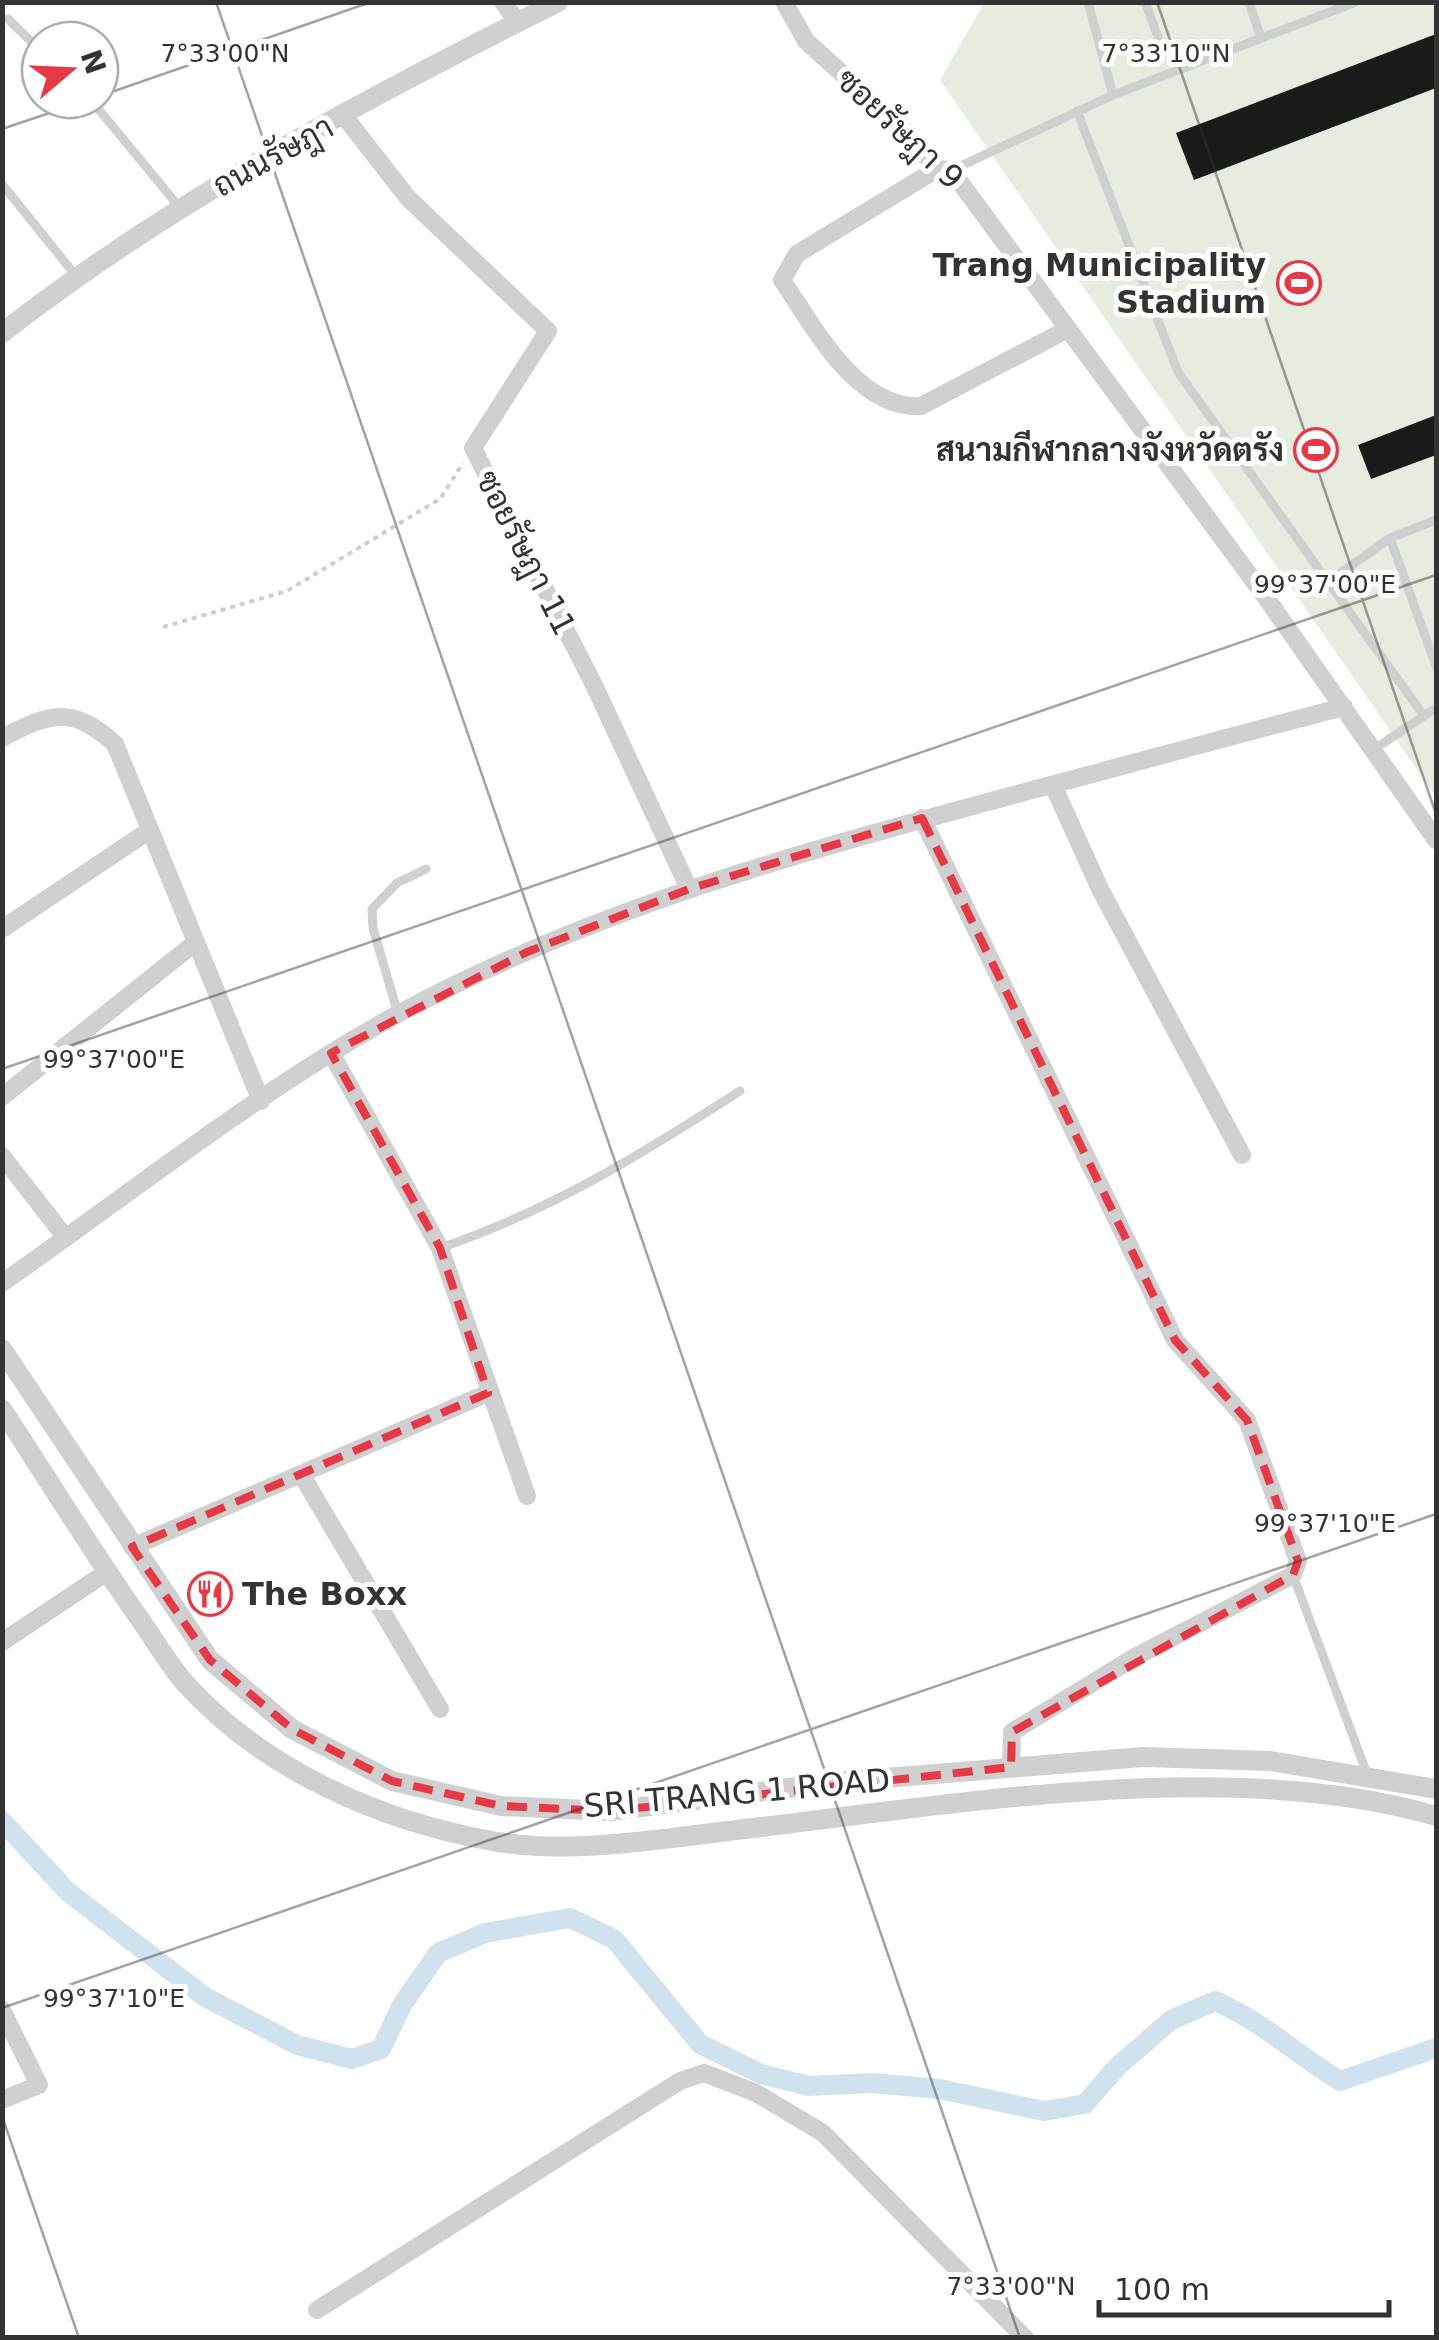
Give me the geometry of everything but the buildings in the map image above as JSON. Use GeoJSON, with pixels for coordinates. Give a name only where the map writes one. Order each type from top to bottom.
{"type":"FeatureCollection","features":[{"type":"Feature","properties":{"kind":"street"},"geometry":{"type":"LineString","coordinates":[[503,2],[518,23]]}},
{"type":"Feature","properties":{"kind":"street","name":"ถนนรัษฎา"},"geometry":{"type":"LineString","coordinates":[[2,333],[76,276],[180,208],[558,2]]}},
{"type":"Feature","properties":{"kind":"street","name":"ซอยรัษฎา 9"},"geometry":{"type":"LineString","coordinates":[[784,2],[806,42],[944,170],[1068,329],[1344,706],[1436,840]]}},
{"type":"Feature","properties":{"kind":"street","name":"ซอยรัษฎา 11"},"geometry":{"type":"LineString","coordinates":[[344,116],[408,198],[548,332],[472,448],[594,686],[689,889]]}},
{"type":"Feature","properties":{"kind":"street"},"geometry":{"type":"LineString","coordinates":[[944,170],[796,254],[782,280],[833,354],[872,390],[900,408],[922,406],[1068,329]]}},
{"type":"Feature","properties":{"kind":"street"},"geometry":{"type":"LineString","coordinates":[[2,1283],[331,1053],[398,1014],[527,952],[689,889],[922,818],[1344,706]]}},
{"type":"Feature","properties":{"kind":"street"},"geometry":{"type":"LineString","coordinates":[[2,738],[58,716],[88,720],[115,744],[262,1101]]}},
{"type":"Feature","properties":{"kind":"street"},"geometry":{"type":"LineString","coordinates":[[1054,785],[1100,888],[1242,1155]]}},
{"type":"Feature","properties":{"kind":"street"},"geometry":{"type":"LineString","coordinates":[[922,818],[1175,1340],[1247,1420],[1296,1546],[1298,1562],[1293,1575],[1135,1658],[1012,1732],[1010,1767]]}},
{"type":"Feature","properties":{"kind":"street"},"geometry":{"type":"LineString","coordinates":[[2,930],[150,830]]}},
{"type":"Feature","properties":{"kind":"street"},"geometry":{"type":"LineString","coordinates":[[2,1097],[196,942]]}},
{"type":"Feature","properties":{"kind":"street"},"geometry":{"type":"LineString","coordinates":[[331,1053],[440,1248],[527,1496]]}},
{"type":"Feature","properties":{"kind":"street"},"geometry":{"type":"LineString","coordinates":[[2,1156],[66,1238]]}},
{"type":"Feature","properties":{"kind":"street","name":"SRI TRANG 1 ROAD"},"geometry":{"type":"LineString","coordinates":[[2,1349],[210,1660],[292,1729],[392,1781],[501,1806],[610,1811],[836,1782],[1143,1757],[1271,1761],[1367,1774],[1436,1789]]}},
{"type":"Feature","properties":{"kind":"street"},"geometry":{"type":"LineString","coordinates":[[132,1547],[488,1393]]}},
{"type":"Feature","properties":{"kind":"street","name":"SRI TRANG 1 ROAD"},"geometry":{"type":"LineString","coordinates":[[4,1415],[184,1682],[272,1758],[381,1812],[494,1842],[611,1845],[900,1810],[1144,1789],[1272,1789],[1404,1807],[1436,1816]]}},
{"type":"Feature","properties":{"kind":"street"},"geometry":{"type":"LineString","coordinates":[[301,1474],[440,1709]]}},
{"type":"Feature","properties":{"kind":"street"},"geometry":{"type":"LineString","coordinates":[[2,1642],[107,1572]]}},
{"type":"Feature","properties":{"kind":"street"},"geometry":{"type":"LineString","coordinates":[[2,2010],[39,2085],[2,2100]]}},
{"type":"Feature","properties":{"kind":"street"},"geometry":{"type":"LineString","coordinates":[[317,2310],[680,2081],[704,2073],[756,2092],[823,2133],[1025,2338]]}},
{"type":"Feature","properties":{"kind":"lane"},"geometry":{"type":"LineString","coordinates":[[1088,2],[1112,96]]}},
{"type":"Feature","properties":{"kind":"lane"},"geometry":{"type":"LineString","coordinates":[[1145,2],[1158,37]]}},
{"type":"Feature","properties":{"kind":"lane"},"geometry":{"type":"LineString","coordinates":[[1249,2],[1261,38]]}},
{"type":"Feature","properties":{"kind":"lane"},"geometry":{"type":"LineString","coordinates":[[1310,2],[1315,16]]}},
{"type":"Feature","properties":{"kind":"lane"},"geometry":{"type":"LineString","coordinates":[[944,170],[1112,96],[1356,2]]}},
{"type":"Feature","properties":{"kind":"lane"},"geometry":{"type":"LineString","coordinates":[[8,19],[20,31]]}},
{"type":"Feature","properties":{"kind":"lane"},"geometry":{"type":"LineString","coordinates":[[1077,111],[1178,372],[1424,716]]}},
{"type":"Feature","properties":{"kind":"lane"},"geometry":{"type":"LineString","coordinates":[[107,120],[180,208]]}},
{"type":"Feature","properties":{"kind":"lane"},"geometry":{"type":"LineString","coordinates":[[2,184],[76,276]]}},
{"type":"Feature","properties":{"kind":"lane"},"geometry":{"type":"LineString","coordinates":[[1328,582],[1390,538],[1436,520]]}},
{"type":"Feature","properties":{"kind":"lane"},"geometry":{"type":"LineString","coordinates":[[1390,538],[1436,666]]}},
{"type":"Feature","properties":{"kind":"lane"},"geometry":{"type":"LineString","coordinates":[[1374,750],[1436,708]]}},
{"type":"Feature","properties":{"kind":"lane"},"geometry":{"type":"LineString","coordinates":[[398,1014],[372,910],[397,883],[426,870]]}},
{"type":"Feature","properties":{"kind":"lane"},"geometry":{"type":"LineString","coordinates":[[440,1248],[517,1222],[644,1152],[740,1092]]}},
{"type":"Feature","properties":{"kind":"lane"},"geometry":{"type":"LineString","coordinates":[[1293,1575],[1367,1774]]}},
{"type":"Feature","properties":{"kind":"path"},"geometry":{"type":"LineString","coordinates":[[163,627],[288,592],[440,499],[472,448]]}},
{"type":"Feature","properties":{"kind":"highlighted area"},"geometry":{"type":"Polygon","coordinates":[[[922,818],[1175,1340],[1247,1420],[1298,1561],[1293,1575],[1012,1732],[1011,1767],[610,1811],[501,1806],[392,1781],[292,1729],[210,1660],[132,1547],[488,1393],[440,1248],[331,1053],[527,952],[689,889],[922,818]]]}},
{"type":"Feature","properties":{"kind":"shaded area","name":"สนามกีฬากลางจังหวัดตรัง"},"geometry":{"type":"Polygon","coordinates":[[[984,3],[1436,3],[1436,797],[940,80],[984,3]]]}},
{"type":"Feature","properties":{"kind":"waterway"},"geometry":{"type":"LineString","coordinates":[[2,1821],[68,1892],[205,1997],[297,2045],[352,2059],[381,2049],[402,2005],[438,1953],[485,1933],[570,1918],[614,1939],[700,2044],[761,2074],[809,2086],[872,2083],[939,2089],[1044,2111],[1085,2104],[1116,2068],[1171,2020],[1215,2001],[1248,2018],[1340,2081],[1436,2048]]}},
{"type":"Feature","properties":{"kind":"place","name":"Trang Municipality Stadium"},"geometry":{"type":"Point","coordinates":[1299,283]}},
{"type":"Feature","properties":{"kind":"place","name":"สนามกีฬากลางจังหวัดตรัง"},"geometry":{"type":"Point","coordinates":[1316,450]}},
{"type":"Feature","properties":{"kind":"place","name":"The Boxx"},"geometry":{"type":"Point","coordinates":[210,1594]}}]}
